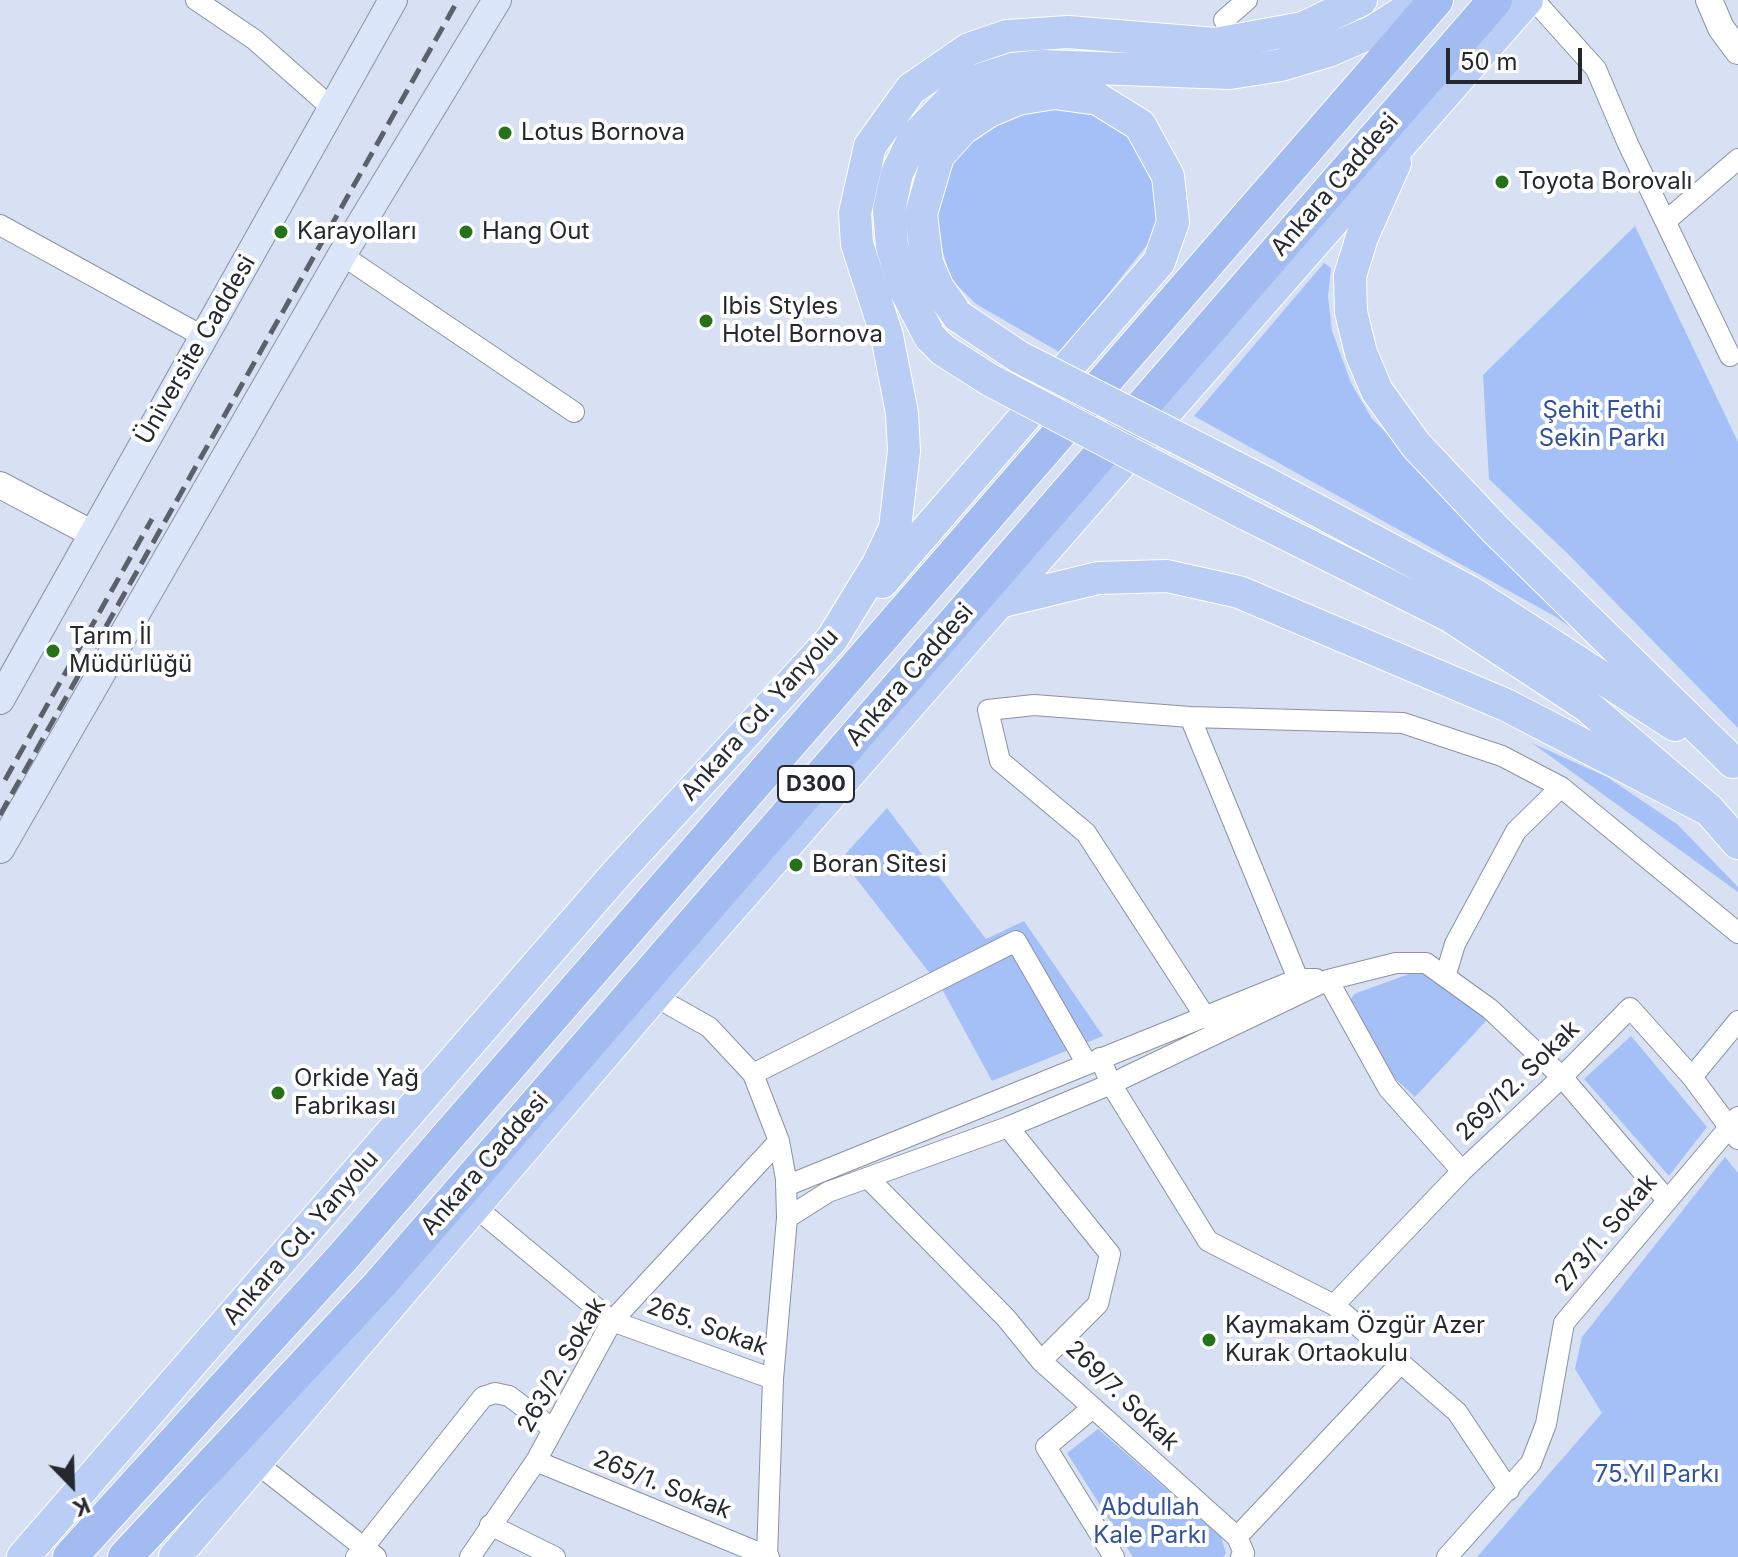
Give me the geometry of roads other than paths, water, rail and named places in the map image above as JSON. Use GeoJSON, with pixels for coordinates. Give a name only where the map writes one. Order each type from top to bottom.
{"type":"FeatureCollection","features":[{"type":"Feature","properties":{"kind":"highway","name":"Ankara Caddesi"},"geometry":{"type":"LineString","coordinates":[[70,1557],[343,1257],[1436,0]]}},
{"type":"Feature","properties":{"kind":"highway","name":"Ankara Caddesi"},"geometry":{"type":"LineString","coordinates":[[125,1557],[380,1284],[1495,0]]}},
{"type":"Feature","properties":{"kind":"main road","name":"Üniversite Caddesi"},"geometry":{"type":"LineString","coordinates":[[0,700],[88,538],[334,110],[393,0]]}},
{"type":"Feature","properties":{"kind":"main road"},"geometry":{"type":"LineString","coordinates":[[0,849],[342,255],[497,0]]}},
{"type":"Feature","properties":{"kind":"main road","name":"Ankara Cd. Yanyolu"},"geometry":{"type":"LineString","coordinates":[[23,1557],[617,873],[832,639],[878,564],[895,528],[900,499],[904,451],[902,413],[887,336],[857,244],[855,213],[870,146],[888,116],[911,89],[969,49],[1007,36],[1068,32],[1215,44],[1303,28],[1361,0]]}},
{"type":"Feature","properties":{"kind":"main road"},"geometry":{"type":"LineString","coordinates":[[1422,0],[1374,31],[1328,51],[1281,65],[1230,73],[1043,66],[1013,69],[982,79],[957,94],[914,138],[897,173],[889,210],[892,246],[905,289],[930,337],[943,350],[990,380],[1450,616],[1587,706],[1709,810],[1738,843]]}},
{"type":"Feature","properties":{"kind":"main road"},"geometry":{"type":"LineString","coordinates":[[175,1557],[654,996],[1408,132],[1527,0]]}},
{"type":"Feature","properties":{"kind":"main road"},"geometry":{"type":"LineString","coordinates":[[832,639],[1159,262],[1173,222],[1168,176],[1140,125],[1098,99],[1054,93],[1018,99],[989,111],[962,129],[938,156],[921,214],[927,263],[958,316],[1019,357],[1266,483],[1470,592],[1736,764]]}},
{"type":"Feature","properties":{"kind":"main road"},"geometry":{"type":"LineString","coordinates":[[1408,132],[1362,237],[1350,276],[1351,312],[1361,353],[1377,391],[1416,445],[1495,529],[1736,764]]}},
{"type":"Feature","properties":{"kind":"main road"},"geometry":{"type":"LineString","coordinates":[[999,602],[1098,578],[1167,576],[1239,592],[1506,705],[1709,810]]}},
{"type":"Feature","properties":{"kind":"street"},"geometry":{"type":"LineString","coordinates":[[196,0],[255,40],[334,110]]}},
{"type":"Feature","properties":{"kind":"street"},"geometry":{"type":"LineString","coordinates":[[1224,20],[1247,0]]}},
{"type":"Feature","properties":{"kind":"street"},"geometry":{"type":"LineString","coordinates":[[1534,0],[1596,69],[1735,360]]}},
{"type":"Feature","properties":{"kind":"street"},"geometry":{"type":"LineString","coordinates":[[1709,0],[1738,51]]}},
{"type":"Feature","properties":{"kind":"street"},"geometry":{"type":"LineString","coordinates":[[1666,221],[1738,159]]}},
{"type":"Feature","properties":{"kind":"street"},"geometry":{"type":"LineString","coordinates":[[0,225],[204,337]]}},
{"type":"Feature","properties":{"kind":"street"},"geometry":{"type":"LineString","coordinates":[[342,255],[574,412]]}},
{"type":"Feature","properties":{"kind":"street"},"geometry":{"type":"LineString","coordinates":[[0,485],[88,538]]}},
{"type":"Feature","properties":{"kind":"street"},"geometry":{"type":"LineString","coordinates":[[0,497],[88,538]]}},
{"type":"Feature","properties":{"kind":"street"},"geometry":{"type":"LineString","coordinates":[[1206,1018],[1086,833],[1000,761],[988,710],[1034,705],[1190,717],[1403,723],[1502,756],[1561,787],[1738,933]]}},
{"type":"Feature","properties":{"kind":"street"},"geometry":{"type":"LineString","coordinates":[[1190,717],[1298,979]]}},
{"type":"Feature","properties":{"kind":"street"},"geometry":{"type":"LineString","coordinates":[[1446,974],[1455,944],[1516,831],[1561,787]]}},
{"type":"Feature","properties":{"kind":"street"},"geometry":{"type":"LineString","coordinates":[[753,1074],[1016,941],[1111,1084],[1208,1241],[1334,1305],[1399,1365],[1457,1412],[1509,1490]]}},
{"type":"Feature","properties":{"kind":"street"},"geometry":{"type":"LineString","coordinates":[[787,1218],[828,1192],[1008,1127],[1111,1084],[1328,980],[1396,963],[1426,963],[1446,974],[1490,1009],[1562,1077],[1667,1200]]}},
{"type":"Feature","properties":{"kind":"street"},"geometry":{"type":"LineString","coordinates":[[786,1186],[1298,979],[1328,980]]}},
{"type":"Feature","properties":{"kind":"street"},"geometry":{"type":"LineString","coordinates":[[1328,980],[1388,1088],[1462,1171]]}},
{"type":"Feature","properties":{"kind":"street"},"geometry":{"type":"LineString","coordinates":[[654,996],[709,1027],[753,1074],[779,1141],[787,1218],[773,1379],[768,1556]]}},
{"type":"Feature","properties":{"kind":"street","name":"269/12. Sokak"},"geometry":{"type":"LineString","coordinates":[[1334,1305],[1462,1171],[1630,1008],[1735,1127]]}},
{"type":"Feature","properties":{"kind":"street"},"geometry":{"type":"LineString","coordinates":[[1692,1077],[1738,1021]]}},
{"type":"Feature","properties":{"kind":"street","name":"269/7. Sokak"},"geometry":{"type":"LineString","coordinates":[[1008,1127],[1110,1254],[1098,1304],[1041,1361],[1242,1551]]}},
{"type":"Feature","properties":{"kind":"street","name":"273/1. Sokak"},"geometry":{"type":"LineString","coordinates":[[1447,1557],[1531,1463],[1546,1424],[1564,1323],[1667,1200],[1735,1127]]}},
{"type":"Feature","properties":{"kind":"street","name":"263/2. Sokak"},"geometry":{"type":"LineString","coordinates":[[470,1557],[536,1461],[612,1321],[779,1141]]}},
{"type":"Feature","properties":{"kind":"street"},"geometry":{"type":"LineString","coordinates":[[868,1178],[1006,1318],[1041,1361]]}},
{"type":"Feature","properties":{"kind":"street","name":"265. Sokak"},"geometry":{"type":"LineString","coordinates":[[474,1206],[612,1321],[773,1379]]}},
{"type":"Feature","properties":{"kind":"street"},"geometry":{"type":"LineString","coordinates":[[1242,1551],[1399,1365]]}},
{"type":"Feature","properties":{"kind":"street"},"geometry":{"type":"LineString","coordinates":[[255,1462],[365,1554],[483,1397],[495,1393],[509,1396],[553,1429]]}},
{"type":"Feature","properties":{"kind":"street"},"geometry":{"type":"LineString","coordinates":[[1091,1409],[1046,1447],[1114,1557]]}},
{"type":"Feature","properties":{"kind":"street","name":"265/1. Sokak"},"geometry":{"type":"LineString","coordinates":[[536,1461],[768,1556]]}},
{"type":"Feature","properties":{"kind":"street"},"geometry":{"type":"LineString","coordinates":[[490,1525],[555,1557]]}},
{"type":"Feature","properties":{"kind":"railway"},"geometry":{"type":"LineString","coordinates":[[0,815],[458,0]]}},
{"type":"Feature","properties":{"kind":"railway"},"geometry":{"type":"LineString","coordinates":[[5,780],[152,519]]}},
{"type":"Feature","properties":{"kind":"place","name":"Lotus Bornova"},"geometry":{"type":"Point","coordinates":[505,133]}},
{"type":"Feature","properties":{"kind":"place","name":"Toyota Borovalı"},"geometry":{"type":"Point","coordinates":[1502,182]}},
{"type":"Feature","properties":{"kind":"place","name":"Karayolları"},"geometry":{"type":"Point","coordinates":[281,232]}},
{"type":"Feature","properties":{"kind":"place","name":"Hang Out"},"geometry":{"type":"Point","coordinates":[466,232]}},
{"type":"Feature","properties":{"kind":"place","name":"Ibis Styles Hotel Bornova"},"geometry":{"type":"Point","coordinates":[706,321]}},
{"type":"Feature","properties":{"kind":"place","name":"Tarım İl Müdürlüğü"},"geometry":{"type":"Point","coordinates":[53,651]}},
{"type":"Feature","properties":{"kind":"place","name":"Boran Sitesi"},"geometry":{"type":"Point","coordinates":[796,865]}},
{"type":"Feature","properties":{"kind":"place","name":"Orkide Yağ Fabrikası"},"geometry":{"type":"Point","coordinates":[278,1093]}},
{"type":"Feature","properties":{"kind":"place","name":"Kaymakam Özgür Azer Kurak Ortaokulu"},"geometry":{"type":"Point","coordinates":[1209,1340]}},
{"type":"Feature","properties":{"kind":"park label","name":"Şehit Fethi Sekin Parkı"},"geometry":{"type":"Point","coordinates":[1602,425]}},
{"type":"Feature","properties":{"kind":"park label","name":"75.Yıl Parkı"},"geometry":{"type":"Point","coordinates":[1657,1475]}},
{"type":"Feature","properties":{"kind":"park label","name":"Abdullah Kale Parkı"},"geometry":{"type":"Point","coordinates":[1150,1522]}}]}
